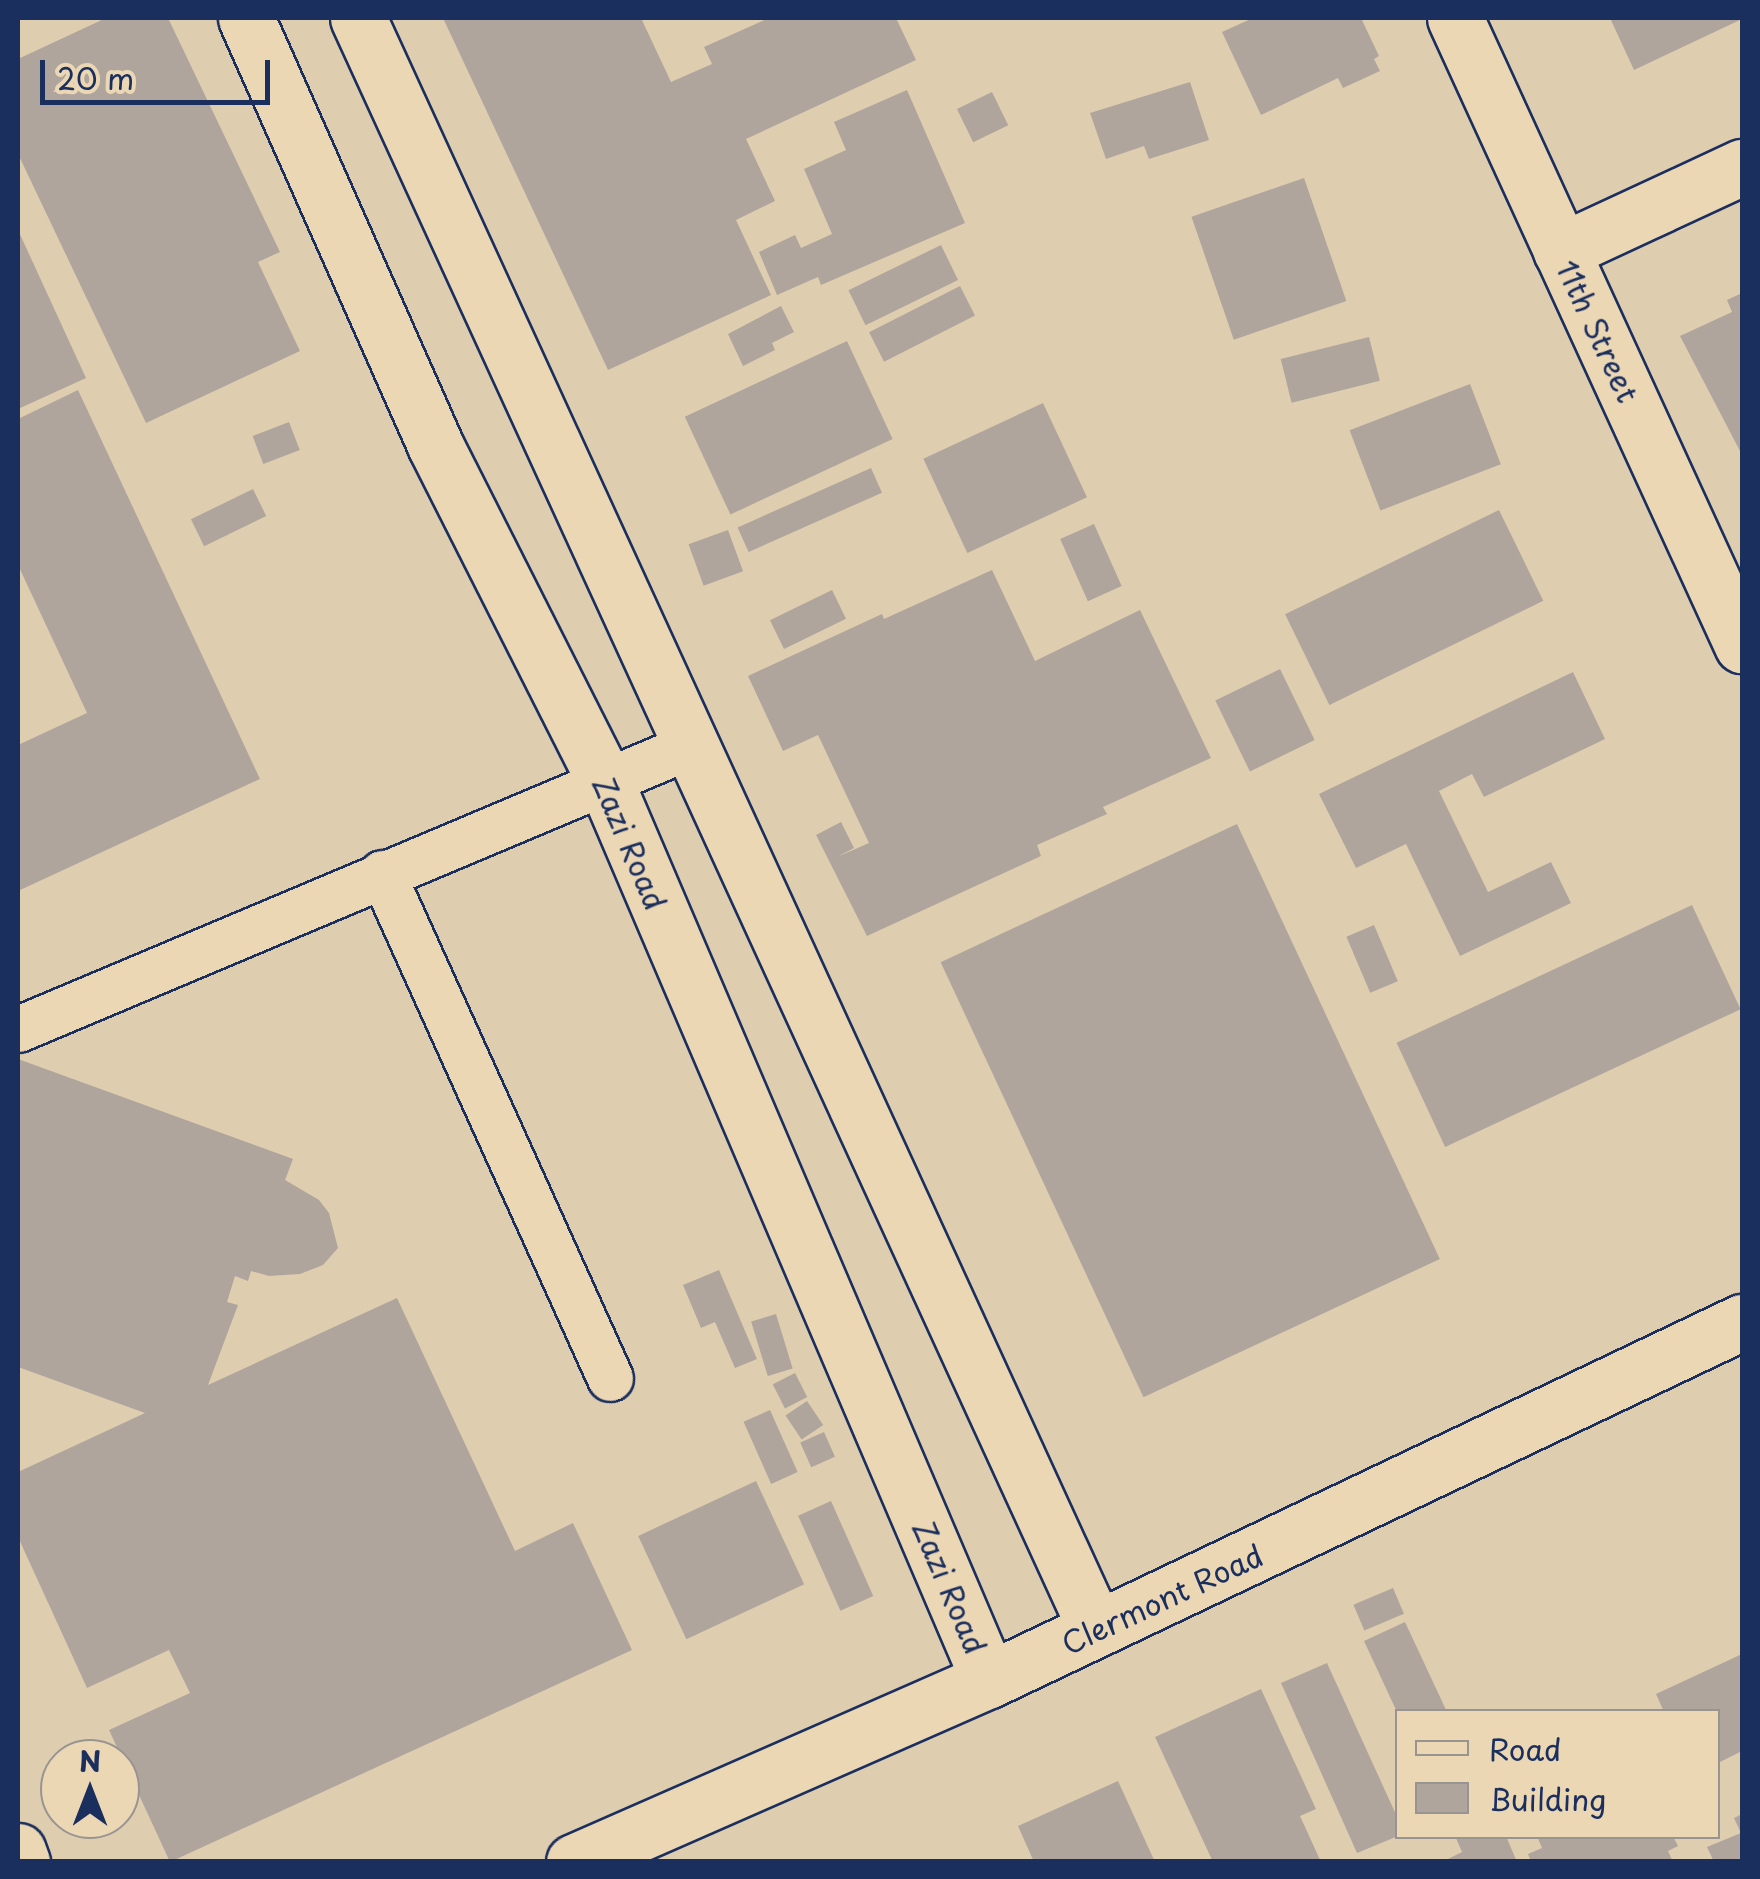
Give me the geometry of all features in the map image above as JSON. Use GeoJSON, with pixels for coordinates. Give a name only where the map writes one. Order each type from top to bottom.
{"type":"FeatureCollection","features":[{"type":"Feature","properties":{"kind":"street","name":"Zazi Road"},"geometry":{"type":"LineString","coordinates":[[246,18],[435,445],[606,783],[989,1680]]}},
{"type":"Feature","properties":{"kind":"street"},"geometry":{"type":"LineString","coordinates":[[358,18],[1096,1630]]}},
{"type":"Feature","properties":{"kind":"street","name":"11th Street"},"geometry":{"type":"LineString","coordinates":[[1454,18],[1742,645]]}},
{"type":"Feature","properties":{"kind":"street"},"geometry":{"type":"LineString","coordinates":[[1561,250],[1742,167]]}},
{"type":"Feature","properties":{"kind":"street","name":"Clermont Road"},"geometry":{"type":"LineString","coordinates":[[574,1862],[989,1680],[1742,1322]]}},
{"type":"Feature","properties":{"kind":"street"},"geometry":{"type":"LineString","coordinates":[[18,1851],[22,1862]]}},
{"type":"Feature","properties":{"kind":"lane"},"geometry":{"type":"LineString","coordinates":[[18,1029],[692,745]]}},
{"type":"Feature","properties":{"kind":"lane"},"geometry":{"type":"LineString","coordinates":[[382,873],[610,1378]]}},
{"type":"Feature","properties":{"kind":"building"},"geometry":{"type":"Polygon","coordinates":[[[106,18],[168,18],[280,252],[258,262],[300,351],[146,423],[18,154],[18,59],[106,18]]]}},
{"type":"Feature","properties":{"kind":"building"},"geometry":{"type":"Polygon","coordinates":[[[443,18],[641,18],[671,82],[712,64],[704,47],[769,18],[896,18],[916,60],[746,139],[775,201],[736,220],[771,295],[608,370],[443,18]]]}},
{"type":"Feature","properties":{"kind":"building"},"geometry":{"type":"Polygon","coordinates":[[[1253,18],[1361,18],[1379,56],[1374,59],[1380,71],[1343,88],[1338,78],[1261,115],[1222,32],[1253,18]]]}},
{"type":"Feature","properties":{"kind":"building"},"geometry":{"type":"Polygon","coordinates":[[[1610,18],[1742,18],[1742,19],[1634,70],[1610,18]]]}},
{"type":"Feature","properties":{"kind":"building"},"geometry":{"type":"Polygon","coordinates":[[[1190,82],[1209,140],[1149,159],[1144,146],[1106,159],[1090,113],[1190,82]]]}},
{"type":"Feature","properties":{"kind":"building"},"geometry":{"type":"Polygon","coordinates":[[[907,90],[965,223],[821,285],[818,277],[777,295],[759,252],[795,235],[801,248],[832,234],[804,169],[846,150],[834,122],[907,90]]]}},
{"type":"Feature","properties":{"kind":"building"},"geometry":{"type":"Polygon","coordinates":[[[992,92],[1008,125],[973,142],[957,109],[992,92]]]}},
{"type":"Feature","properties":{"kind":"building"},"geometry":{"type":"Polygon","coordinates":[[[1304,178],[1346,301],[1234,340],[1191,217],[1304,178]]]}},
{"type":"Feature","properties":{"kind":"building"},"geometry":{"type":"Polygon","coordinates":[[[18,230],[86,378],[18,409],[18,230]]]}},
{"type":"Feature","properties":{"kind":"building"},"geometry":{"type":"Polygon","coordinates":[[[941,245],[958,280],[866,325],[848,290],[941,245]]]}},
{"type":"Feature","properties":{"kind":"building"},"geometry":{"type":"Polygon","coordinates":[[[960,286],[975,315],[884,362],[869,332],[960,286]]]}},
{"type":"Feature","properties":{"kind":"building"},"geometry":{"type":"Polygon","coordinates":[[[1742,293],[1740,451],[1680,336],[1732,312],[1727,300],[1742,293]]]}},
{"type":"Feature","properties":{"kind":"building"},"geometry":{"type":"Polygon","coordinates":[[[781,306],[794,332],[772,343],[775,350],[743,366],[728,334],[781,306]]]}},
{"type":"Feature","properties":{"kind":"building"},"geometry":{"type":"Polygon","coordinates":[[[1369,337],[1380,381],[1292,403],[1281,359],[1369,337]]]}},
{"type":"Feature","properties":{"kind":"building"},"geometry":{"type":"Polygon","coordinates":[[[847,341],[893,439],[730,515],[685,417],[847,341]]]}},
{"type":"Feature","properties":{"kind":"building"},"geometry":{"type":"Polygon","coordinates":[[[1470,384],[1501,464],[1380,511],[1350,430],[1470,384]]]}},
{"type":"Feature","properties":{"kind":"building"},"geometry":{"type":"Polygon","coordinates":[[[78,390],[260,779],[18,891],[18,745],[87,713],[18,565],[18,419],[78,390]]]}},
{"type":"Feature","properties":{"kind":"building"},"geometry":{"type":"Polygon","coordinates":[[[1043,403],[1087,497],[967,553],[923,459],[1043,403]]]}},
{"type":"Feature","properties":{"kind":"building"},"geometry":{"type":"Polygon","coordinates":[[[289,422],[300,450],[263,464],[253,436],[289,422]]]}},
{"type":"Feature","properties":{"kind":"building"},"geometry":{"type":"Polygon","coordinates":[[[871,468],[882,493],[749,552],[738,527],[871,468]]]}},
{"type":"Feature","properties":{"kind":"building"},"geometry":{"type":"Polygon","coordinates":[[[253,489],[266,516],[204,546],[191,519],[253,489]]]}},
{"type":"Feature","properties":{"kind":"building"},"geometry":{"type":"Polygon","coordinates":[[[1499,510],[1543,601],[1329,705],[1285,614],[1499,510]]]}},
{"type":"Feature","properties":{"kind":"building"},"geometry":{"type":"Polygon","coordinates":[[[1094,524],[1122,586],[1088,601],[1060,539],[1094,524]]]}},
{"type":"Feature","properties":{"kind":"building"},"geometry":{"type":"Polygon","coordinates":[[[728,530],[743,571],[704,586],[689,544],[728,530]]]}},
{"type":"Feature","properties":{"kind":"building"},"geometry":{"type":"Polygon","coordinates":[[[992,570],[1035,661],[1140,610],[1211,758],[1103,807],[1107,814],[1037,845],[1041,856],[867,936],[816,835],[841,822],[854,848],[837,857],[869,843],[818,735],[783,751],[748,676],[882,614],[884,619],[992,570]]]}},
{"type":"Feature","properties":{"kind":"building"},"geometry":{"type":"Polygon","coordinates":[[[832,590],[846,619],[784,649],[770,620],[832,590]]]}},
{"type":"Feature","properties":{"kind":"building"},"geometry":{"type":"Polygon","coordinates":[[[1280,669],[1315,740],[1250,772],[1215,701],[1280,669]]]}},
{"type":"Feature","properties":{"kind":"building"},"geometry":{"type":"Polygon","coordinates":[[[1573,672],[1605,739],[1484,797],[1472,774],[1439,791],[1488,892],[1551,862],[1571,903],[1460,956],[1406,844],[1356,868],[1319,794],[1573,672]]]}},
{"type":"Feature","properties":{"kind":"building"},"geometry":{"type":"Polygon","coordinates":[[[1237,824],[1440,1259],[1143,1397],[941,962],[1237,824]]]}},
{"type":"Feature","properties":{"kind":"building"},"geometry":{"type":"Polygon","coordinates":[[[1692,905],[1741,1009],[1445,1147],[1397,1043],[1692,905]]]}},
{"type":"Feature","properties":{"kind":"building"},"geometry":{"type":"Polygon","coordinates":[[[1374,925],[1398,981],[1370,993],[1346,937],[1374,925]]]}},
{"type":"Feature","properties":{"kind":"building"},"geometry":{"type":"Polygon","coordinates":[[[18,1059],[293,1159],[285,1180],[319,1200],[329,1213],[338,1248],[323,1265],[300,1274],[269,1276],[251,1271],[248,1281],[235,1276],[227,1302],[238,1305],[208,1385],[397,1298],[515,1551],[573,1523],[632,1650],[170,1862],[140,1797],[140,1739],[113,1739],[109,1730],[190,1693],[169,1650],[87,1688],[18,1537],[18,1472],[145,1413],[18,1367],[18,1059]]]}},
{"type":"Feature","properties":{"kind":"building"},"geometry":{"type":"Polygon","coordinates":[[[719,1270],[757,1359],[735,1368],[715,1322],[701,1328],[683,1285],[719,1270]]]}},
{"type":"Feature","properties":{"kind":"building"},"geometry":{"type":"Polygon","coordinates":[[[776,1314],[793,1369],[768,1376],[751,1322],[776,1314]]]}},
{"type":"Feature","properties":{"kind":"building"},"geometry":{"type":"Polygon","coordinates":[[[795,1373],[807,1397],[785,1408],[773,1384],[795,1373]]]}},
{"type":"Feature","properties":{"kind":"building"},"geometry":{"type":"Polygon","coordinates":[[[807,1401],[823,1425],[802,1440],[785,1416],[807,1401]]]}},
{"type":"Feature","properties":{"kind":"building"},"geometry":{"type":"Polygon","coordinates":[[[770,1410],[798,1472],[771,1484],[744,1422],[770,1410]]]}},
{"type":"Feature","properties":{"kind":"building"},"geometry":{"type":"Polygon","coordinates":[[[824,1432],[835,1457],[811,1467],[800,1443],[824,1432]]]}},
{"type":"Feature","properties":{"kind":"building"},"geometry":{"type":"Polygon","coordinates":[[[756,1481],[804,1584],[686,1639],[638,1536],[756,1481]]]}},
{"type":"Feature","properties":{"kind":"building"},"geometry":{"type":"Polygon","coordinates":[[[831,1501],[873,1596],[840,1611],[798,1516],[831,1501]]]}},
{"type":"Feature","properties":{"kind":"building"},"geometry":{"type":"Polygon","coordinates":[[[1393,1588],[1404,1614],[1364,1631],[1353,1605],[1393,1588]]]}},
{"type":"Feature","properties":{"kind":"building"},"geometry":{"type":"Polygon","coordinates":[[[1405,1622],[1446,1709],[1396,1709],[1364,1641],[1405,1622]]]}},
{"type":"Feature","properties":{"kind":"building"},"geometry":{"type":"Polygon","coordinates":[[[1742,1654],[1742,1751],[1720,1762],[1720,1709],[1663,1709],[1656,1694],[1742,1654]]]}},
{"type":"Feature","properties":{"kind":"building"},"geometry":{"type":"Polygon","coordinates":[[[1327,1663],[1395,1812],[1395,1837],[1357,1853],[1281,1683],[1327,1663]]]}},
{"type":"Feature","properties":{"kind":"building"},"geometry":{"type":"Polygon","coordinates":[[[1261,1689],[1316,1809],[1300,1816],[1321,1862],[1213,1862],[1155,1737],[1261,1689]]]}},
{"type":"Feature","properties":{"kind":"building"},"geometry":{"type":"Polygon","coordinates":[[[1118,1781],[1155,1862],[1034,1862],[1018,1826],[1118,1781]]]}},
{"type":"Feature","properties":{"kind":"building"},"geometry":{"type":"Polygon","coordinates":[[[1742,1814],[1742,1862],[1714,1862],[1707,1847],[1741,1833],[1734,1818],[1742,1814]]]}},
{"type":"Feature","properties":{"kind":"building"},"geometry":{"type":"Polygon","coordinates":[[[1456,1839],[1507,1839],[1517,1862],[1442,1862],[1462,1852],[1456,1839]]]}},
{"type":"Feature","properties":{"kind":"building"},"geometry":{"type":"Polygon","coordinates":[[[1538,1839],[1674,1839],[1678,1846],[1668,1851],[1673,1862],[1531,1862],[1528,1854],[1542,1848],[1538,1839]]]}}]}
